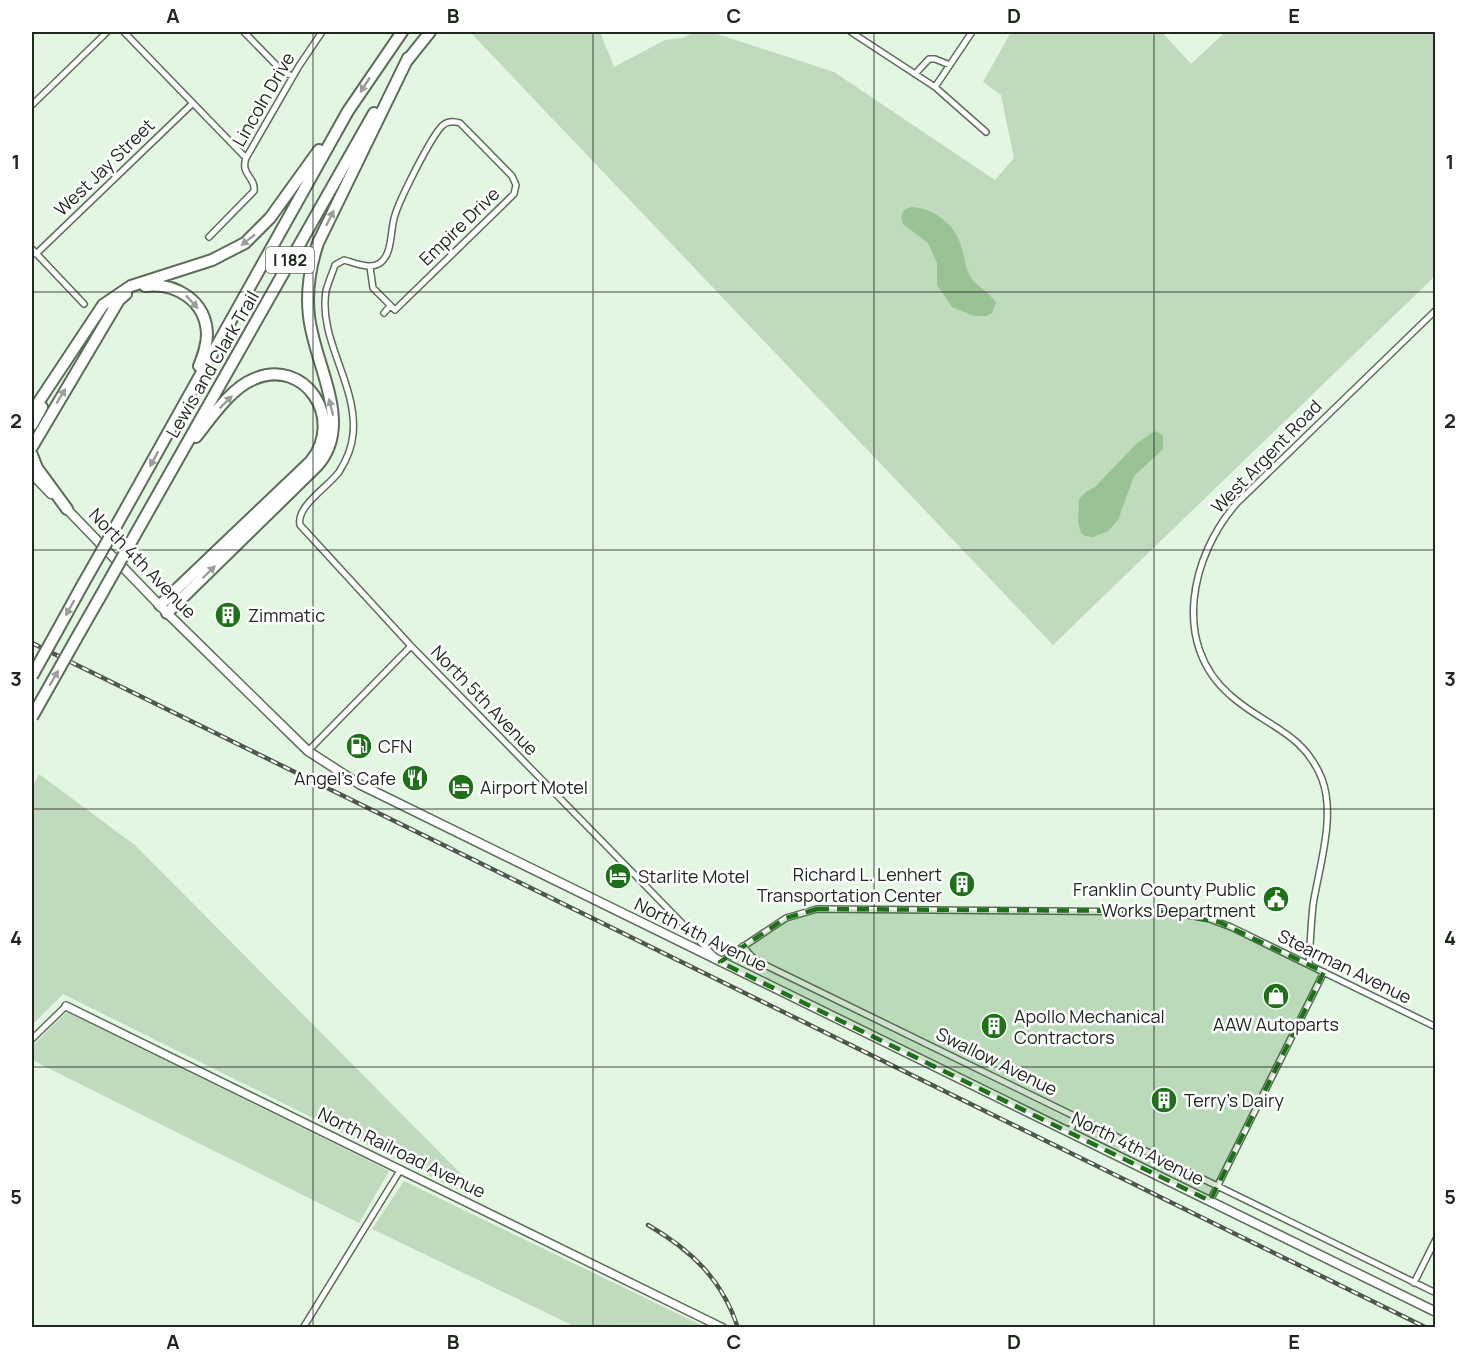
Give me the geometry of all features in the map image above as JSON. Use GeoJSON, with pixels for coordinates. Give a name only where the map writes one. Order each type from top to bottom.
{"type":"FeatureCollection","features":[{"type":"Feature","properties":{"kind":"highway","name":"Lewis and Clark Trail"},"geometry":{"type":"LineString","coordinates":[[32,676],[348,111],[402,32]]}},
{"type":"Feature","properties":{"kind":"highway","name":"Lewis and Clark Trail"},"geometry":{"type":"LineString","coordinates":[[32,717],[381,101],[408,58],[430,32]]}},
{"type":"Feature","properties":{"kind":"highway"},"geometry":{"type":"LineString","coordinates":[[164,609],[317,466],[328,452],[334,436],[334,419],[310,329],[308,300],[310,271],[318,243],[408,58]]}},
{"type":"Feature","properties":{"kind":"highway"},"geometry":{"type":"LineString","coordinates":[[32,412],[95,316],[112,298],[130,286],[221,256],[245,243],[270,218],[348,111]]}},
{"type":"Feature","properties":{"kind":"highway"},"geometry":{"type":"LineString","coordinates":[[32,446],[119,300],[129,292],[145,286],[169,286],[184,293],[196,305],[204,319],[207,335],[205,352],[182,408]]}},
{"type":"Feature","properties":{"kind":"highway"},"geometry":{"type":"LineString","coordinates":[[32,425],[95,316]]}},
{"type":"Feature","properties":{"kind":"highway"},"geometry":{"type":"LineString","coordinates":[[164,609],[314,457],[324,434],[322,410],[309,389],[295,380],[279,375],[255,378],[241,387],[216,412],[175,463]]}},
{"type":"Feature","properties":{"kind":"highway"},"geometry":{"type":"LineString","coordinates":[[32,455],[37,468],[67,509]]}},
{"type":"Feature","properties":{"kind":"main road","name":"North 4th Avenue"},"geometry":{"type":"LineString","coordinates":[[32,474],[308,751],[359,784],[1436,1312]]}},
{"type":"Feature","properties":{"kind":"street"},"geometry":{"type":"LineString","coordinates":[[32,105],[107,32]]}},
{"type":"Feature","properties":{"kind":"street"},"geometry":{"type":"LineString","coordinates":[[124,32],[246,158]]}},
{"type":"Feature","properties":{"kind":"street"},"geometry":{"type":"LineString","coordinates":[[244,32],[284,72],[293,76]]}},
{"type":"Feature","properties":{"kind":"street","name":"Lincoln Drive"},"geometry":{"type":"LineString","coordinates":[[209,237],[255,191],[255,185],[246,172],[246,158],[293,76],[322,32]]}},
{"type":"Feature","properties":{"kind":"street"},"geometry":{"type":"LineString","coordinates":[[851,32],[935,87],[986,132]]}},
{"type":"Feature","properties":{"kind":"street"},"geometry":{"type":"LineString","coordinates":[[935,87],[972,32]]}},
{"type":"Feature","properties":{"kind":"street"},"geometry":{"type":"LineString","coordinates":[[915,74],[928,59],[935,59],[950,65]]}},
{"type":"Feature","properties":{"kind":"street","name":"West Jay Street"},"geometry":{"type":"LineString","coordinates":[[34,251],[193,103]]}},
{"type":"Feature","properties":{"kind":"street","name":"Empire Drive"},"geometry":{"type":"LineString","coordinates":[[370,267],[379,264],[386,256],[395,214],[428,146],[443,125],[451,122],[460,123],[512,176],[516,190],[511,198],[395,310],[390,306]]}},
{"type":"Feature","properties":{"kind":"street"},"geometry":{"type":"LineString","coordinates":[[34,251],[84,304]]}},
{"type":"Feature","properties":{"kind":"street","name":"North 5th Avenue"},"geometry":{"type":"LineString","coordinates":[[370,267],[344,260],[335,265],[326,289],[327,322],[354,423],[348,454],[334,477],[301,512],[300,525],[411,646],[720,962]]}},
{"type":"Feature","properties":{"kind":"street"},"geometry":{"type":"LineString","coordinates":[[370,267],[373,288],[390,306],[384,313]]}},
{"type":"Feature","properties":{"kind":"street","name":"West Argent Road"},"geometry":{"type":"LineString","coordinates":[[1309,964],[1312,914],[1327,815],[1323,781],[1310,757],[1297,741],[1236,700],[1208,670],[1201,656],[1195,634],[1193,606],[1196,584],[1200,566],[1213,537],[1237,503],[1436,310]]}},
{"type":"Feature","properties":{"kind":"street"},"geometry":{"type":"LineString","coordinates":[[308,751],[411,646]]}},
{"type":"Feature","properties":{"kind":"street","name":"Stearman Avenue"},"geometry":{"type":"LineString","coordinates":[[720,962],[786,918],[817,909],[1168,912],[1194,915],[1219,922],[1436,1027]]}},
{"type":"Feature","properties":{"kind":"street","name":"Swallow Avenue"},"geometry":{"type":"LineString","coordinates":[[743,946],[759,962],[1436,1293]]}},
{"type":"Feature","properties":{"kind":"street"},"geometry":{"type":"LineString","coordinates":[[1210,1201],[1324,972]]}},
{"type":"Feature","properties":{"kind":"street"},"geometry":{"type":"LineString","coordinates":[[32,1039],[66,1005]]}},
{"type":"Feature","properties":{"kind":"street","name":"North Railroad Avenue"},"geometry":{"type":"LineString","coordinates":[[66,1005],[723,1328]]}},
{"type":"Feature","properties":{"kind":"street"},"geometry":{"type":"LineString","coordinates":[[1069,1132],[1077,1117]]}},
{"type":"Feature","properties":{"kind":"street"},"geometry":{"type":"LineString","coordinates":[[303,1328],[401,1169]]}},
{"type":"Feature","properties":{"kind":"street"},"geometry":{"type":"LineString","coordinates":[[1414,1283],[1436,1239]]}},
{"type":"Feature","properties":{"kind":"highlighted area"},"geometry":{"type":"Polygon","coordinates":[[[817,909],[1154,911],[1219,922],[1324,972],[1210,1201],[720,962],[786,918],[817,909]]]}},
{"type":"Feature","properties":{"kind":"shaded area"},"geometry":{"type":"Polygon","coordinates":[[[470,32],[600,32],[614,67],[665,40],[682,38],[695,32],[711,32],[834,72],[995,180],[1014,158],[1001,95],[983,82],[1011,32],[1162,32],[1191,64],[1222,35],[1221,32],[1435,32],[1435,276],[1053,645],[470,32]]]}},
{"type":"Feature","properties":{"kind":"shaded area"},"geometry":{"type":"Polygon","coordinates":[[[911,207],[926,210],[940,217],[956,233],[970,276],[996,303],[992,313],[986,316],[974,316],[952,307],[937,285],[937,263],[928,243],[903,224],[901,217],[904,210],[911,207]]]}},
{"type":"Feature","properties":{"kind":"shaded area"},"geometry":{"type":"Polygon","coordinates":[[[1155,431],[1163,435],[1163,449],[1134,476],[1118,520],[1108,531],[1093,537],[1085,536],[1081,533],[1078,521],[1079,499],[1095,487],[1137,443],[1155,431]]]}},
{"type":"Feature","properties":{"kind":"shaded area"},"geometry":{"type":"Polygon","coordinates":[[[39,774],[136,846],[480,1193],[470,1196],[63,994],[32,1025],[32,788],[39,774]]]}},
{"type":"Feature","properties":{"kind":"shaded area"},"geometry":{"type":"Polygon","coordinates":[[[67,1012],[389,1171],[359,1223],[32,1060],[32,1046],[67,1012]]]}},
{"type":"Feature","properties":{"kind":"shaded area"},"geometry":{"type":"Polygon","coordinates":[[[404,1181],[705,1327],[576,1327],[372,1229],[404,1181]]]}},
{"type":"Feature","properties":{"kind":"railway"},"geometry":{"type":"LineString","coordinates":[[32,643],[1427,1328]]}},
{"type":"Feature","properties":{"kind":"railway"},"geometry":{"type":"LineString","coordinates":[[648,1225],[678,1245],[703,1267],[723,1295],[738,1328]]}},
{"type":"Feature","properties":{"kind":"place","name":"Zimmatic"},"geometry":{"type":"Point","coordinates":[228,615]}},
{"type":"Feature","properties":{"kind":"place","name":"CFN"},"geometry":{"type":"Point","coordinates":[359,746]}},
{"type":"Feature","properties":{"kind":"place","name":"Angel's Cafe"},"geometry":{"type":"Point","coordinates":[415,778]}},
{"type":"Feature","properties":{"kind":"place","name":"Airport Motel"},"geometry":{"type":"Point","coordinates":[461,787]}},
{"type":"Feature","properties":{"kind":"place","name":"Starlite Motel"},"geometry":{"type":"Point","coordinates":[618,876]}},
{"type":"Feature","properties":{"kind":"place","name":"Richard L. Lenhert Transportation Center"},"geometry":{"type":"Point","coordinates":[962,884]}},
{"type":"Feature","properties":{"kind":"place","name":"Franklin County Public Works Department"},"geometry":{"type":"Point","coordinates":[1276,899]}},
{"type":"Feature","properties":{"kind":"place","name":"AAW Autoparts"},"geometry":{"type":"Point","coordinates":[1276,996]}},
{"type":"Feature","properties":{"kind":"place","name":"Apollo Mechanical Contractors"},"geometry":{"type":"Point","coordinates":[994,1026]}},
{"type":"Feature","properties":{"kind":"place","name":"Terry's Dairy"},"geometry":{"type":"Point","coordinates":[1164,1100]}}]}
